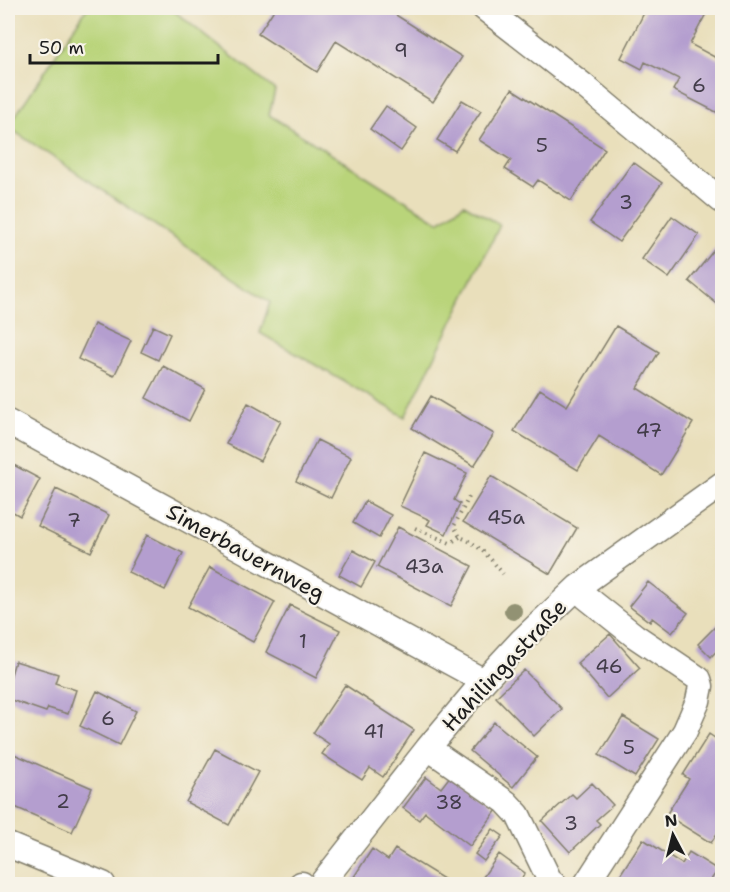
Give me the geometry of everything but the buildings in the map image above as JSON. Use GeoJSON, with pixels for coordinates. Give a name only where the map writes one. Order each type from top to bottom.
{"type":"FeatureCollection","features":[{"type":"Feature","properties":{"kind":"street"},"geometry":{"type":"LineString","coordinates":[[484,8],[723,201]]}},
{"type":"Feature","properties":{"kind":"street","name":"Simerbauernweg"},"geometry":{"type":"LineString","coordinates":[[8,422],[484,681]]}},
{"type":"Feature","properties":{"kind":"street","name":"Hahilingastraße"},"geometry":{"type":"LineString","coordinates":[[321,885],[428,748],[522,640],[578,587],[723,484]]}},
{"type":"Feature","properties":{"kind":"street"},"geometry":{"type":"LineString","coordinates":[[578,587],[586,597],[635,636],[699,680],[701,686],[698,701],[685,731],[586,885]]}},
{"type":"Feature","properties":{"kind":"street"},"geometry":{"type":"LineString","coordinates":[[428,748],[506,802],[518,815],[554,885]]}},
{"type":"Feature","properties":{"kind":"street"},"geometry":{"type":"LineString","coordinates":[[8,844],[103,885]]}},
{"type":"Feature","properties":{"kind":"path"},"geometry":{"type":"LineString","coordinates":[[469,497],[454,526],[459,537],[470,541],[484,552],[502,574]]}},
{"type":"Feature","properties":{"kind":"path"},"geometry":{"type":"LineString","coordinates":[[415,528],[450,543],[459,537]]}},
{"type":"Feature","properties":{"kind":"green space"},"geometry":{"type":"Polygon","coordinates":[[[87,8],[170,8],[275,90],[269,115],[439,222],[464,204],[500,225],[405,417],[260,333],[270,302],[8,127],[87,8]]]}}]}
